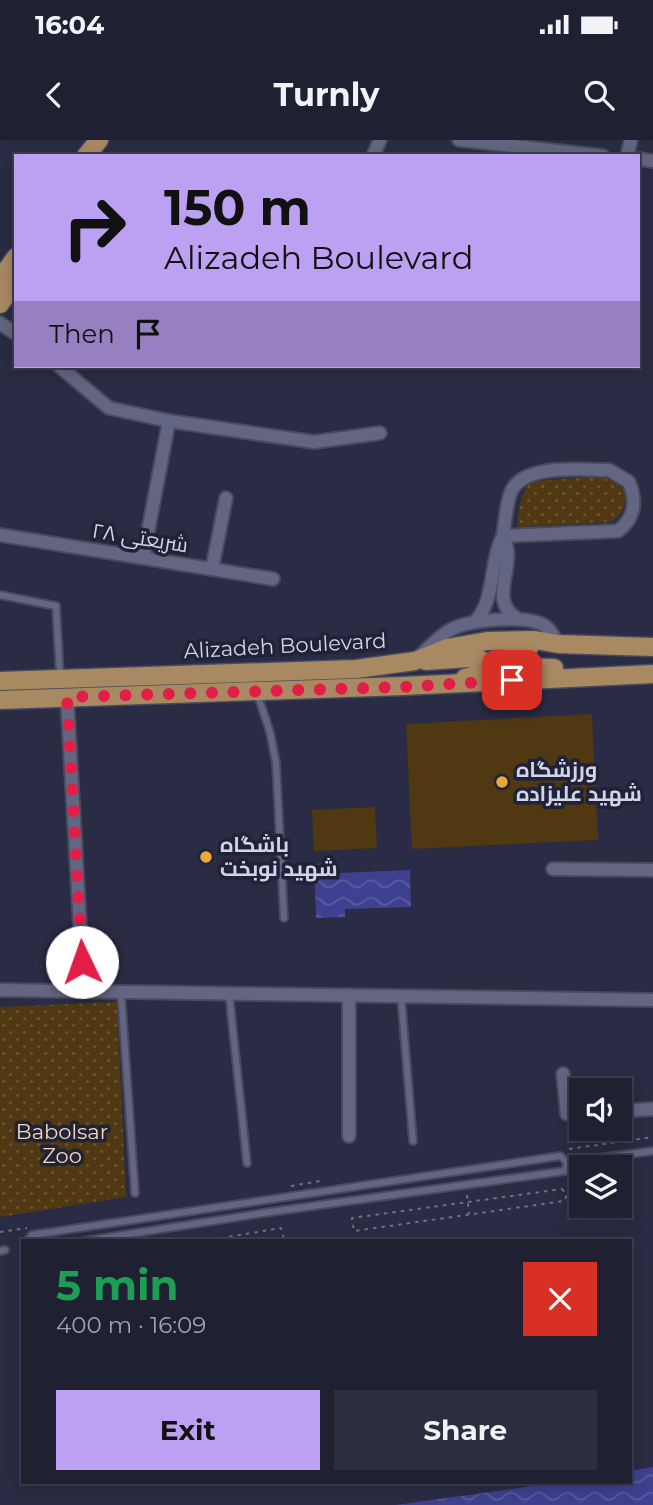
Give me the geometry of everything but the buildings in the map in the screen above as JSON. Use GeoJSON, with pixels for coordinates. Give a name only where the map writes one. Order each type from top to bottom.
{"type":"FeatureCollection","features":[{"type":"Feature","properties":{"kind":"main road"},"geometry":{"type":"LineString","coordinates":[[88,154],[99,140]]}},
{"type":"Feature","properties":{"kind":"main road"},"geometry":{"type":"LineString","coordinates":[[0,279],[14,260]]}},
{"type":"Feature","properties":{"kind":"main road"},"geometry":{"type":"LineString","coordinates":[[0,304],[14,284]]}},
{"type":"Feature","properties":{"kind":"main road","name":"Alizadeh Boulevard"},"geometry":{"type":"LineString","coordinates":[[0,681],[356,669],[415,661],[447,648],[488,641],[535,640],[558,644],[653,647]]}},
{"type":"Feature","properties":{"kind":"main road"},"geometry":{"type":"LineString","coordinates":[[558,644],[518,646],[512,652],[512,659],[515,664],[523,667],[556,668],[594,676]]}},
{"type":"Feature","properties":{"kind":"main road"},"geometry":{"type":"LineString","coordinates":[[403,687],[476,677],[481,674],[483,667],[481,660],[477,658],[415,661]]}},
{"type":"Feature","properties":{"kind":"main road","name":"Alizadeh Boulevard"},"geometry":{"type":"LineString","coordinates":[[0,700],[403,687],[653,674]]}},
{"type":"Feature","properties":{"kind":"street"},"geometry":{"type":"LineString","coordinates":[[459,140],[540,145],[591,154]]}},
{"type":"Feature","properties":{"kind":"street"},"geometry":{"type":"LineString","coordinates":[[61,368],[109,408],[169,421],[314,442],[380,433]]}},
{"type":"Feature","properties":{"kind":"street"},"geometry":{"type":"LineString","coordinates":[[143,558],[169,421]]}},
{"type":"Feature","properties":{"kind":"street"},"geometry":{"type":"LineString","coordinates":[[475,622],[484,613],[496,549],[503,536],[511,491],[519,480],[532,472],[608,470],[629,482],[634,494],[634,510],[628,523],[618,531],[503,536]]}},
{"type":"Feature","properties":{"kind":"street"},"geometry":{"type":"LineString","coordinates":[[212,569],[226,498]]}},
{"type":"Feature","properties":{"kind":"street","name":"شریعتی ۲۸"},"geometry":{"type":"LineString","coordinates":[[0,535],[273,579]]}},
{"type":"Feature","properties":{"kind":"street"},"geometry":{"type":"LineString","coordinates":[[503,536],[509,548],[502,598],[508,613],[519,619]]}},
{"type":"Feature","properties":{"kind":"street"},"geometry":{"type":"LineString","coordinates":[[415,661],[443,634],[475,622],[519,619],[535,621],[547,627],[558,644]]}},
{"type":"Feature","properties":{"kind":"street"},"geometry":{"type":"LineString","coordinates":[[67,697],[82,962]]}},
{"type":"Feature","properties":{"kind":"street"},"geometry":{"type":"LineString","coordinates":[[553,869],[653,870]]}},
{"type":"Feature","properties":{"kind":"street"},"geometry":{"type":"LineString","coordinates":[[0,990],[653,1000]]}},
{"type":"Feature","properties":{"kind":"street"},"geometry":{"type":"LineString","coordinates":[[349,995],[349,1136]]}},
{"type":"Feature","properties":{"kind":"street"},"geometry":{"type":"LineString","coordinates":[[564,1074],[569,1114]]}},
{"type":"Feature","properties":{"kind":"street"},"geometry":{"type":"LineString","coordinates":[[632,1110],[653,1109]]}},
{"type":"Feature","properties":{"kind":"lane"},"geometry":{"type":"LineString","coordinates":[[0,595],[56,606],[60,678]]}},
{"type":"Feature","properties":{"kind":"lane"},"geometry":{"type":"LineString","coordinates":[[256,692],[270,732],[276,763],[284,918]]}},
{"type":"Feature","properties":{"kind":"lane"},"geometry":{"type":"LineString","coordinates":[[121,992],[135,1193]]}},
{"type":"Feature","properties":{"kind":"lane"},"geometry":{"type":"LineString","coordinates":[[229,993],[247,1163]]}},
{"type":"Feature","properties":{"kind":"lane"},"geometry":{"type":"LineString","coordinates":[[401,996],[413,1141]]}},
{"type":"Feature","properties":{"kind":"lane"},"geometry":{"type":"LineString","coordinates":[[29,1239],[32,1235],[560,1156],[567,1162],[653,1151]]}},
{"type":"Feature","properties":{"kind":"lane"},"geometry":{"type":"LineString","coordinates":[[98,1239],[565,1171],[567,1162]]}},
{"type":"Feature","properties":{"kind":"lane"},"geometry":{"type":"LineString","coordinates":[[440,1174],[443,1189]]}},
{"type":"Feature","properties":{"kind":"lane"},"geometry":{"type":"LineString","coordinates":[[205,1208],[208,1222]]}},
{"type":"Feature","properties":{"kind":"path"},"geometry":{"type":"LineString","coordinates":[[465,1185],[469,1215]]}},
{"type":"Feature","properties":{"kind":"path"},"geometry":{"type":"LineString","coordinates":[[562,1189],[567,1195],[564,1201],[469,1215],[354,1231],[352,1218],[562,1189]]}},
{"type":"Feature","properties":{"kind":"path"},"geometry":{"type":"LineString","coordinates":[[216,1239],[281,1228],[284,1238],[280,1239]]}},
{"type":"Feature","properties":{"kind":"green space"},"geometry":{"type":"Polygon","coordinates":[[[596,477],[612,480],[624,490],[624,508],[611,522],[517,527],[522,496],[533,481],[596,477]]]}},
{"type":"Feature","properties":{"kind":"green space","name":"ورزشگاه شهید علیزاده"},"geometry":{"type":"Polygon","coordinates":[[[592,714],[598,840],[412,849],[406,724],[592,714]]]}},
{"type":"Feature","properties":{"kind":"green space"},"geometry":{"type":"Polygon","coordinates":[[[375,807],[377,848],[314,851],[312,810],[375,807]]]}},
{"type":"Feature","properties":{"kind":"green space","name":"Babolsar Zoo"},"geometry":{"type":"Polygon","coordinates":[[[117,1002],[126,1197],[0,1217],[0,1007],[117,1002]]]}},
{"type":"Feature","properties":{"kind":"water"},"geometry":{"type":"Polygon","coordinates":[[[338,863],[339,873],[410,870],[411,907],[345,909],[345,917],[316,918],[314,864],[338,863]]]}},
{"type":"Feature","properties":{"kind":"water"},"geometry":{"type":"Polygon","coordinates":[[[653,1467],[653,1505],[395,1505],[547,1484],[632,1484],[632,1471],[653,1467]]]}},
{"type":"Feature","properties":{"kind":"place","name":"ورزشگاه شهید علیزاده"},"geometry":{"type":"Point","coordinates":[502,782]}},
{"type":"Feature","properties":{"kind":"place","name":"باشگاه شهید نوبخت"},"geometry":{"type":"Point","coordinates":[206,857]}},
{"type":"Feature","properties":{"kind":"route"},"geometry":{"type":"LineString","coordinates":[[82,962],[67,697],[403,687],[512,680]]}}]}
